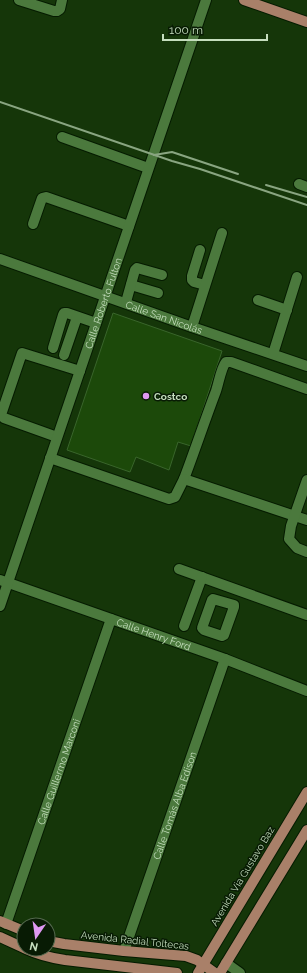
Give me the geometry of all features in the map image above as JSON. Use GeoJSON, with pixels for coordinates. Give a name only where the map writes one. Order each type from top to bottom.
{"type":"FeatureCollection","features":[{"type":"Feature","properties":{"kind":"main road"},"geometry":{"type":"LineString","coordinates":[[244,0],[307,22]]}},
{"type":"Feature","properties":{"kind":"main road","name":"Avenida Via Gustavo Baz"},"geometry":{"type":"LineString","coordinates":[[201,969],[307,792]]}},
{"type":"Feature","properties":{"kind":"main road"},"geometry":{"type":"LineString","coordinates":[[220,973],[307,830]]}},
{"type":"Feature","properties":{"kind":"main road"},"geometry":{"type":"LineString","coordinates":[[3,923],[16,928]]}},
{"type":"Feature","properties":{"kind":"main road"},"geometry":{"type":"LineString","coordinates":[[0,937],[16,944]]}},
{"type":"Feature","properties":{"kind":"main road","name":"Avenida Radial Toltecas"},"geometry":{"type":"LineString","coordinates":[[56,942],[124,951],[186,956],[197,960],[201,969],[215,973]]}},
{"type":"Feature","properties":{"kind":"main road"},"geometry":{"type":"LineString","coordinates":[[47,957],[177,973]]}},
{"type":"Feature","properties":{"kind":"street"},"geometry":{"type":"LineString","coordinates":[[19,0],[57,11],[60,9],[62,0]]}},
{"type":"Feature","properties":{"kind":"street","name":"Calle Roberto Fulton"},"geometry":{"type":"LineString","coordinates":[[0,606],[4,581],[50,458],[206,0]]}},
{"type":"Feature","properties":{"kind":"street"},"geometry":{"type":"LineString","coordinates":[[62,137],[148,168]]}},
{"type":"Feature","properties":{"kind":"street"},"geometry":{"type":"LineString","coordinates":[[33,224],[42,198],[46,197],[129,226]]}},
{"type":"Feature","properties":{"kind":"street"},"geometry":{"type":"LineString","coordinates":[[192,327],[222,233]]}},
{"type":"Feature","properties":{"kind":"street"},"geometry":{"type":"LineString","coordinates":[[200,250],[192,280],[205,285]]}},
{"type":"Feature","properties":{"kind":"street","name":"Calle San Nicolás"},"geometry":{"type":"LineString","coordinates":[[0,259],[307,366]]}},
{"type":"Feature","properties":{"kind":"street"},"geometry":{"type":"LineString","coordinates":[[126,302],[135,270],[137,268],[162,275]]}},
{"type":"Feature","properties":{"kind":"street"},"geometry":{"type":"LineString","coordinates":[[273,354],[297,277]]}},
{"type":"Feature","properties":{"kind":"street"},"geometry":{"type":"LineString","coordinates":[[131,284],[158,293]]}},
{"type":"Feature","properties":{"kind":"street"},"geometry":{"type":"LineString","coordinates":[[258,300],[287,310]]}},
{"type":"Feature","properties":{"kind":"street"},"geometry":{"type":"LineString","coordinates":[[53,348],[64,313],[96,323]]}},
{"type":"Feature","properties":{"kind":"street"},"geometry":{"type":"LineString","coordinates":[[64,355],[77,317]]}},
{"type":"Feature","properties":{"kind":"street"},"geometry":{"type":"LineString","coordinates":[[57,437],[4,418],[1,415],[22,353],[80,371]]}},
{"type":"Feature","properties":{"kind":"street"},"geometry":{"type":"LineString","coordinates":[[50,458],[169,499],[175,498],[184,479],[224,364],[226,362],[231,362],[307,389]]}},
{"type":"Feature","properties":{"kind":"street"},"geometry":{"type":"LineString","coordinates":[[184,479],[307,520]]}},
{"type":"Feature","properties":{"kind":"street"},"geometry":{"type":"LineString","coordinates":[[307,480],[291,526],[289,539],[297,548],[307,552]]}},
{"type":"Feature","properties":{"kind":"street"},"geometry":{"type":"LineString","coordinates":[[179,569],[307,615]]}},
{"type":"Feature","properties":{"kind":"street"},"geometry":{"type":"LineString","coordinates":[[184,626],[202,577]]}},
{"type":"Feature","properties":{"kind":"street","name":"Calle Henry Ford"},"geometry":{"type":"LineString","coordinates":[[4,581],[307,691]]}},
{"type":"Feature","properties":{"kind":"street"},"geometry":{"type":"LineString","coordinates":[[224,602],[229,586]]}},
{"type":"Feature","properties":{"kind":"street","name":"Calle Guillermo Marconi"},"geometry":{"type":"LineString","coordinates":[[3,923],[111,619]]}},
{"type":"Feature","properties":{"kind":"street","name":"Calle Tomás Alba Edison"},"geometry":{"type":"LineString","coordinates":[[124,951],[225,660]]}},
{"type":"Feature","properties":{"kind":"street"},"geometry":{"type":"LineString","coordinates":[[226,962],[240,973]]}},
{"type":"Feature","properties":{"kind":"building","name":"Costco"},"geometry":{"type":"Polygon","coordinates":[[[113,313],[222,351],[191,446],[178,442],[169,470],[136,457],[130,472],[67,450],[113,313]]]}},
{"type":"Feature","properties":{"kind":"railway"},"geometry":{"type":"LineString","coordinates":[[0,102],[172,161],[307,205]]}},
{"type":"Feature","properties":{"kind":"railway"},"geometry":{"type":"LineString","coordinates":[[154,155],[172,152],[238,174]]}},
{"type":"Feature","properties":{"kind":"railway"},"geometry":{"type":"LineString","coordinates":[[266,185],[307,197]]}},
{"type":"Feature","properties":{"kind":"place","name":"Costco"},"geometry":{"type":"Point","coordinates":[146,396]}}]}
